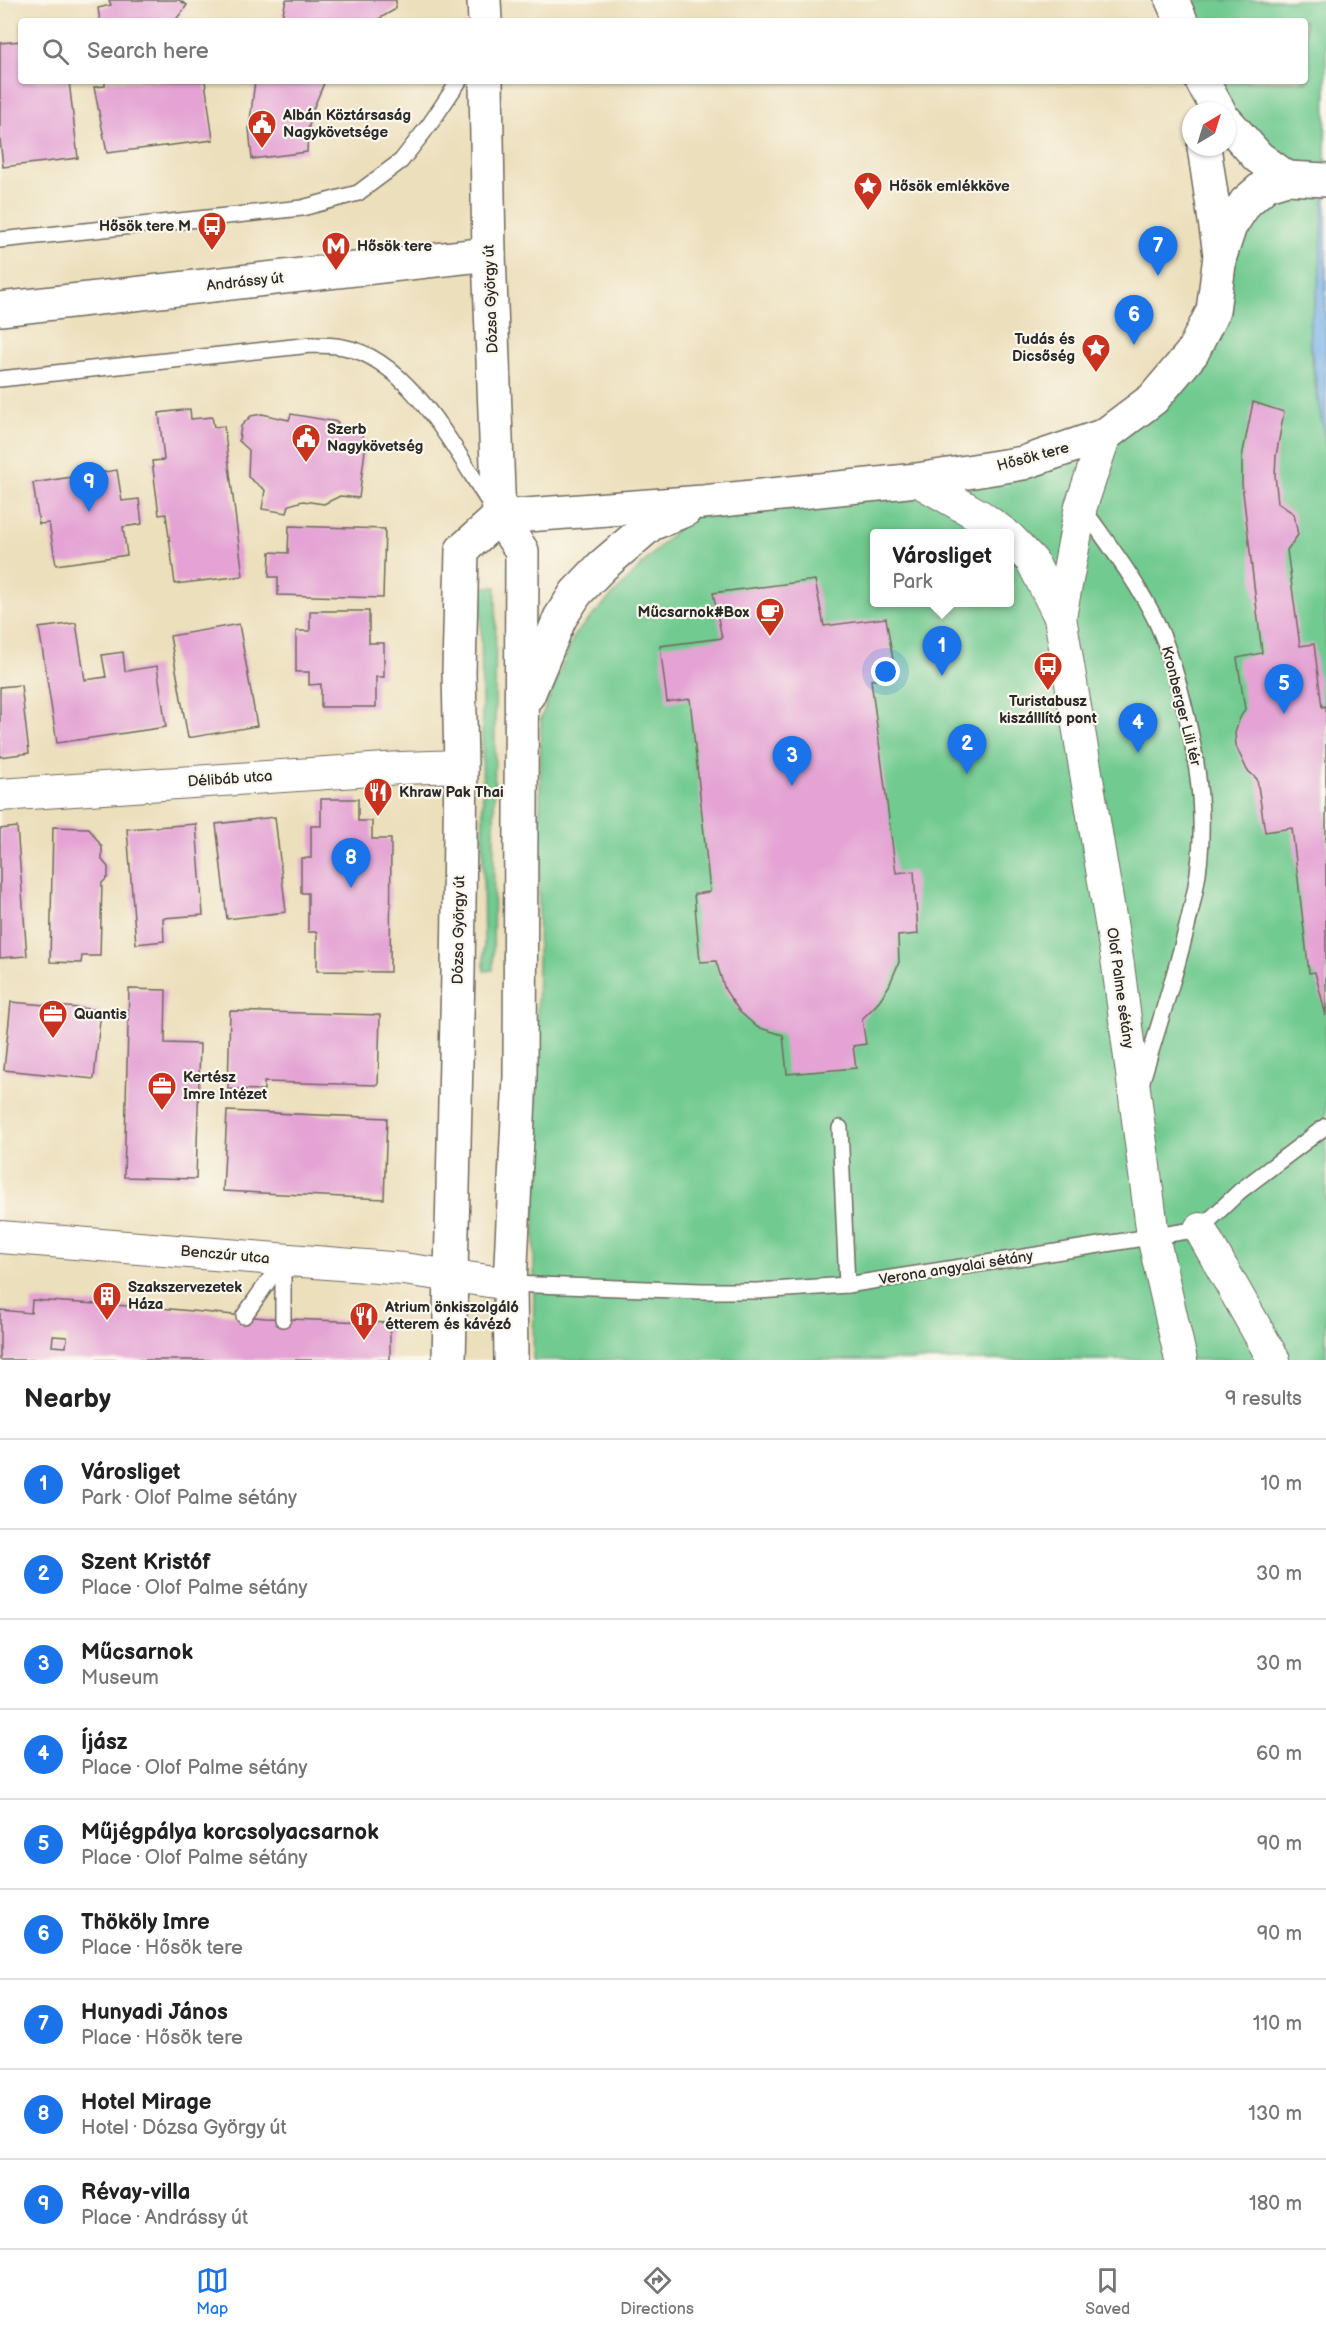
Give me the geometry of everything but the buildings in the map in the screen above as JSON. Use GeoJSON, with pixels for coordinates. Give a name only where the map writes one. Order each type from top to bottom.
{"type":"FeatureCollection","features":[{"type":"Feature","properties":{"kind":"main road"},"geometry":{"type":"LineString","coordinates":[[484,0],[485,18]]}},
{"type":"Feature","properties":{"kind":"main road"},"geometry":{"type":"LineString","coordinates":[[1172,0],[1180,18]]}},
{"type":"Feature","properties":{"kind":"main road","name":"Dózsa György út"},"geometry":{"type":"LineString","coordinates":[[449,1360],[458,973],[461,766],[459,672],[462,550],[499,517],[489,254],[486,84]]}},
{"type":"Feature","properties":{"kind":"main road"},"geometry":{"type":"LineString","coordinates":[[1194,84],[1196,102]]}},
{"type":"Feature","properties":{"kind":"main road"},"geometry":{"type":"LineString","coordinates":[[1204,84],[1214,102]]}},
{"type":"Feature","properties":{"kind":"main road","name":"Hősök tere"},"geometry":{"type":"LineString","coordinates":[[1236,132],[1258,157],[1305,179]]}},
{"type":"Feature","properties":{"kind":"main road","name":"Hősök tere"},"geometry":{"type":"LineString","coordinates":[[1205,156],[1220,256]]}},
{"type":"Feature","properties":{"kind":"main road","name":"Hősök tere"},"geometry":{"type":"LineString","coordinates":[[499,517],[703,502],[917,480],[1023,463],[1106,435],[1153,399],[1192,353],[1213,311],[1220,256],[1230,226],[1246,202],[1267,184],[1305,179]]}},
{"type":"Feature","properties":{"kind":"main road","name":"Andrássy út"},"geometry":{"type":"LineString","coordinates":[[0,309],[489,254]]}},
{"type":"Feature","properties":{"kind":"main road","name":"Hősök tere"},"geometry":{"type":"LineString","coordinates":[[522,710],[560,618],[576,593],[602,566],[651,524],[703,502]]}},
{"type":"Feature","properties":{"kind":"main road"},"geometry":{"type":"LineString","coordinates":[[499,517],[522,551],[520,1077],[510,1284],[511,1360]]}},
{"type":"Feature","properties":{"kind":"street","name":"Olof Palme sétány"},"geometry":{"type":"LineString","coordinates":[[1060,616],[1081,506],[1106,435]]}},
{"type":"Feature","properties":{"kind":"street"},"geometry":{"type":"LineString","coordinates":[[917,480],[998,529]]}},
{"type":"Feature","properties":{"kind":"street","name":"Olof Palme sétány"},"geometry":{"type":"LineString","coordinates":[[1014,542],[1032,561],[1060,616],[1118,965],[1154,1236],[1181,1360]]}},
{"type":"Feature","properties":{"kind":"street","name":"Délibáb utca"},"geometry":{"type":"LineString","coordinates":[[0,795],[461,766]]}},
{"type":"Feature","properties":{"kind":"street"},"geometry":{"type":"LineString","coordinates":[[1200,1229],[1274,1360]]}},
{"type":"Feature","properties":{"kind":"street","name":"Benczúr utca"},"geometry":{"type":"LineString","coordinates":[[0,1237],[403,1269],[510,1284]]}},
{"type":"Feature","properties":{"kind":"lane"},"geometry":{"type":"LineString","coordinates":[[0,240],[302,208],[358,193],[401,161],[457,84]]}},
{"type":"Feature","properties":{"kind":"lane"},"geometry":{"type":"LineString","coordinates":[[0,379],[311,345],[344,347],[376,360],[402,379],[416,394],[499,517]]}},
{"type":"Feature","properties":{"kind":"lane","name":"Kronberger Lili tér"},"geometry":{"type":"LineString","coordinates":[[1081,506],[1129,574],[1154,618],[1172,658],[1195,747],[1202,802],[1195,890],[1136,1102]]}},
{"type":"Feature","properties":{"kind":"lane"},"geometry":{"type":"LineString","coordinates":[[1200,1229],[1240,1191],[1326,1126]]}},
{"type":"Feature","properties":{"kind":"lane"},"geometry":{"type":"LineString","coordinates":[[840,1128],[847,1285]]}},
{"type":"Feature","properties":{"kind":"lane","name":"Verona angyalai sétány"},"geometry":{"type":"LineString","coordinates":[[510,1284],[701,1292],[847,1285],[1200,1229]]}},
{"type":"Feature","properties":{"kind":"lane"},"geometry":{"type":"LineString","coordinates":[[244,1316],[284,1260]]}},
{"type":"Feature","properties":{"kind":"lane"},"geometry":{"type":"LineString","coordinates":[[282,1319],[284,1260]]}},
{"type":"Feature","properties":{"kind":"green space"},"geometry":{"type":"Polygon","coordinates":[[[1172,0],[1326,0],[1322,237],[1319,280],[1310,338],[1314,379],[1326,447],[1326,1360],[533,1360],[541,718],[575,634],[703,502],[1023,463],[1172,378],[1220,256],[1267,184],[1236,135],[1236,102],[1215,102],[1204,84],[1308,84],[1308,18],[1180,18],[1172,0]]]}},
{"type":"Feature","properties":{"kind":"green space"},"geometry":{"type":"Polygon","coordinates":[[[481,587],[496,587],[493,970],[484,971],[481,587]]]}},
{"type":"Feature","properties":{"kind":"water"},"geometry":{"type":"Polygon","coordinates":[[[1326,157],[1326,447],[1310,341],[1310,322],[1320,272],[1326,157]]]}},
{"type":"Feature","properties":{"kind":"place","name":"Albán Köztársaság Nagykövetsége"},"geometry":{"type":"Point","coordinates":[262,150]}},
{"type":"Feature","properties":{"kind":"place","name":"Hősök emlékköve"},"geometry":{"type":"Point","coordinates":[868,212]}},
{"type":"Feature","properties":{"kind":"place","name":"Hősök tere M"},"geometry":{"type":"Point","coordinates":[212,252]}},
{"type":"Feature","properties":{"kind":"place","name":"Hősök tere"},"geometry":{"type":"Point","coordinates":[336,272]}},
{"type":"Feature","properties":{"kind":"place","name":"Hunyadi János"},"geometry":{"type":"Point","coordinates":[1158,276]}},
{"type":"Feature","properties":{"kind":"place","name":"Thököly Imre"},"geometry":{"type":"Point","coordinates":[1134,345]}},
{"type":"Feature","properties":{"kind":"place","name":"Tudás és Dicsőség"},"geometry":{"type":"Point","coordinates":[1096,374]}},
{"type":"Feature","properties":{"kind":"place","name":"Szerb Nagykövetség"},"geometry":{"type":"Point","coordinates":[306,464]}},
{"type":"Feature","properties":{"kind":"place","name":"Révay-villa"},"geometry":{"type":"Point","coordinates":[89,512]}},
{"type":"Feature","properties":{"kind":"place","name":"Műcsarnok#Box"},"geometry":{"type":"Point","coordinates":[770,638]}},
{"type":"Feature","properties":{"kind":"place","name":"Városliget"},"geometry":{"type":"Point","coordinates":[942,676]}},
{"type":"Feature","properties":{"kind":"place","name":"Turistabusz kiszálllító pont"},"geometry":{"type":"Point","coordinates":[1048,692]}},
{"type":"Feature","properties":{"kind":"place","name":"Műjégpálya korcsolyacsarnok"},"geometry":{"type":"Point","coordinates":[1284,714]}},
{"type":"Feature","properties":{"kind":"place","name":"Íjász"},"geometry":{"type":"Point","coordinates":[1138,753]}},
{"type":"Feature","properties":{"kind":"place","name":"Szent Kristóf"},"geometry":{"type":"Point","coordinates":[967,774]}},
{"type":"Feature","properties":{"kind":"place","name":"Műcsarnok"},"geometry":{"type":"Point","coordinates":[792,786]}},
{"type":"Feature","properties":{"kind":"place","name":"Khraw Pak Thai"},"geometry":{"type":"Point","coordinates":[378,818]}},
{"type":"Feature","properties":{"kind":"place","name":"Hotel Mirage"},"geometry":{"type":"Point","coordinates":[351,888]}},
{"type":"Feature","properties":{"kind":"place","name":"Quantis"},"geometry":{"type":"Point","coordinates":[53,1040]}},
{"type":"Feature","properties":{"kind":"place","name":"Kertész Imre Intézet"},"geometry":{"type":"Point","coordinates":[162,1112]}},
{"type":"Feature","properties":{"kind":"place","name":"Szakszervezetek Háza"},"geometry":{"type":"Point","coordinates":[107,1322]}},
{"type":"Feature","properties":{"kind":"place","name":"Atrium önkiszolgáló étterem és kávézó"},"geometry":{"type":"Point","coordinates":[364,1342]}}]}
